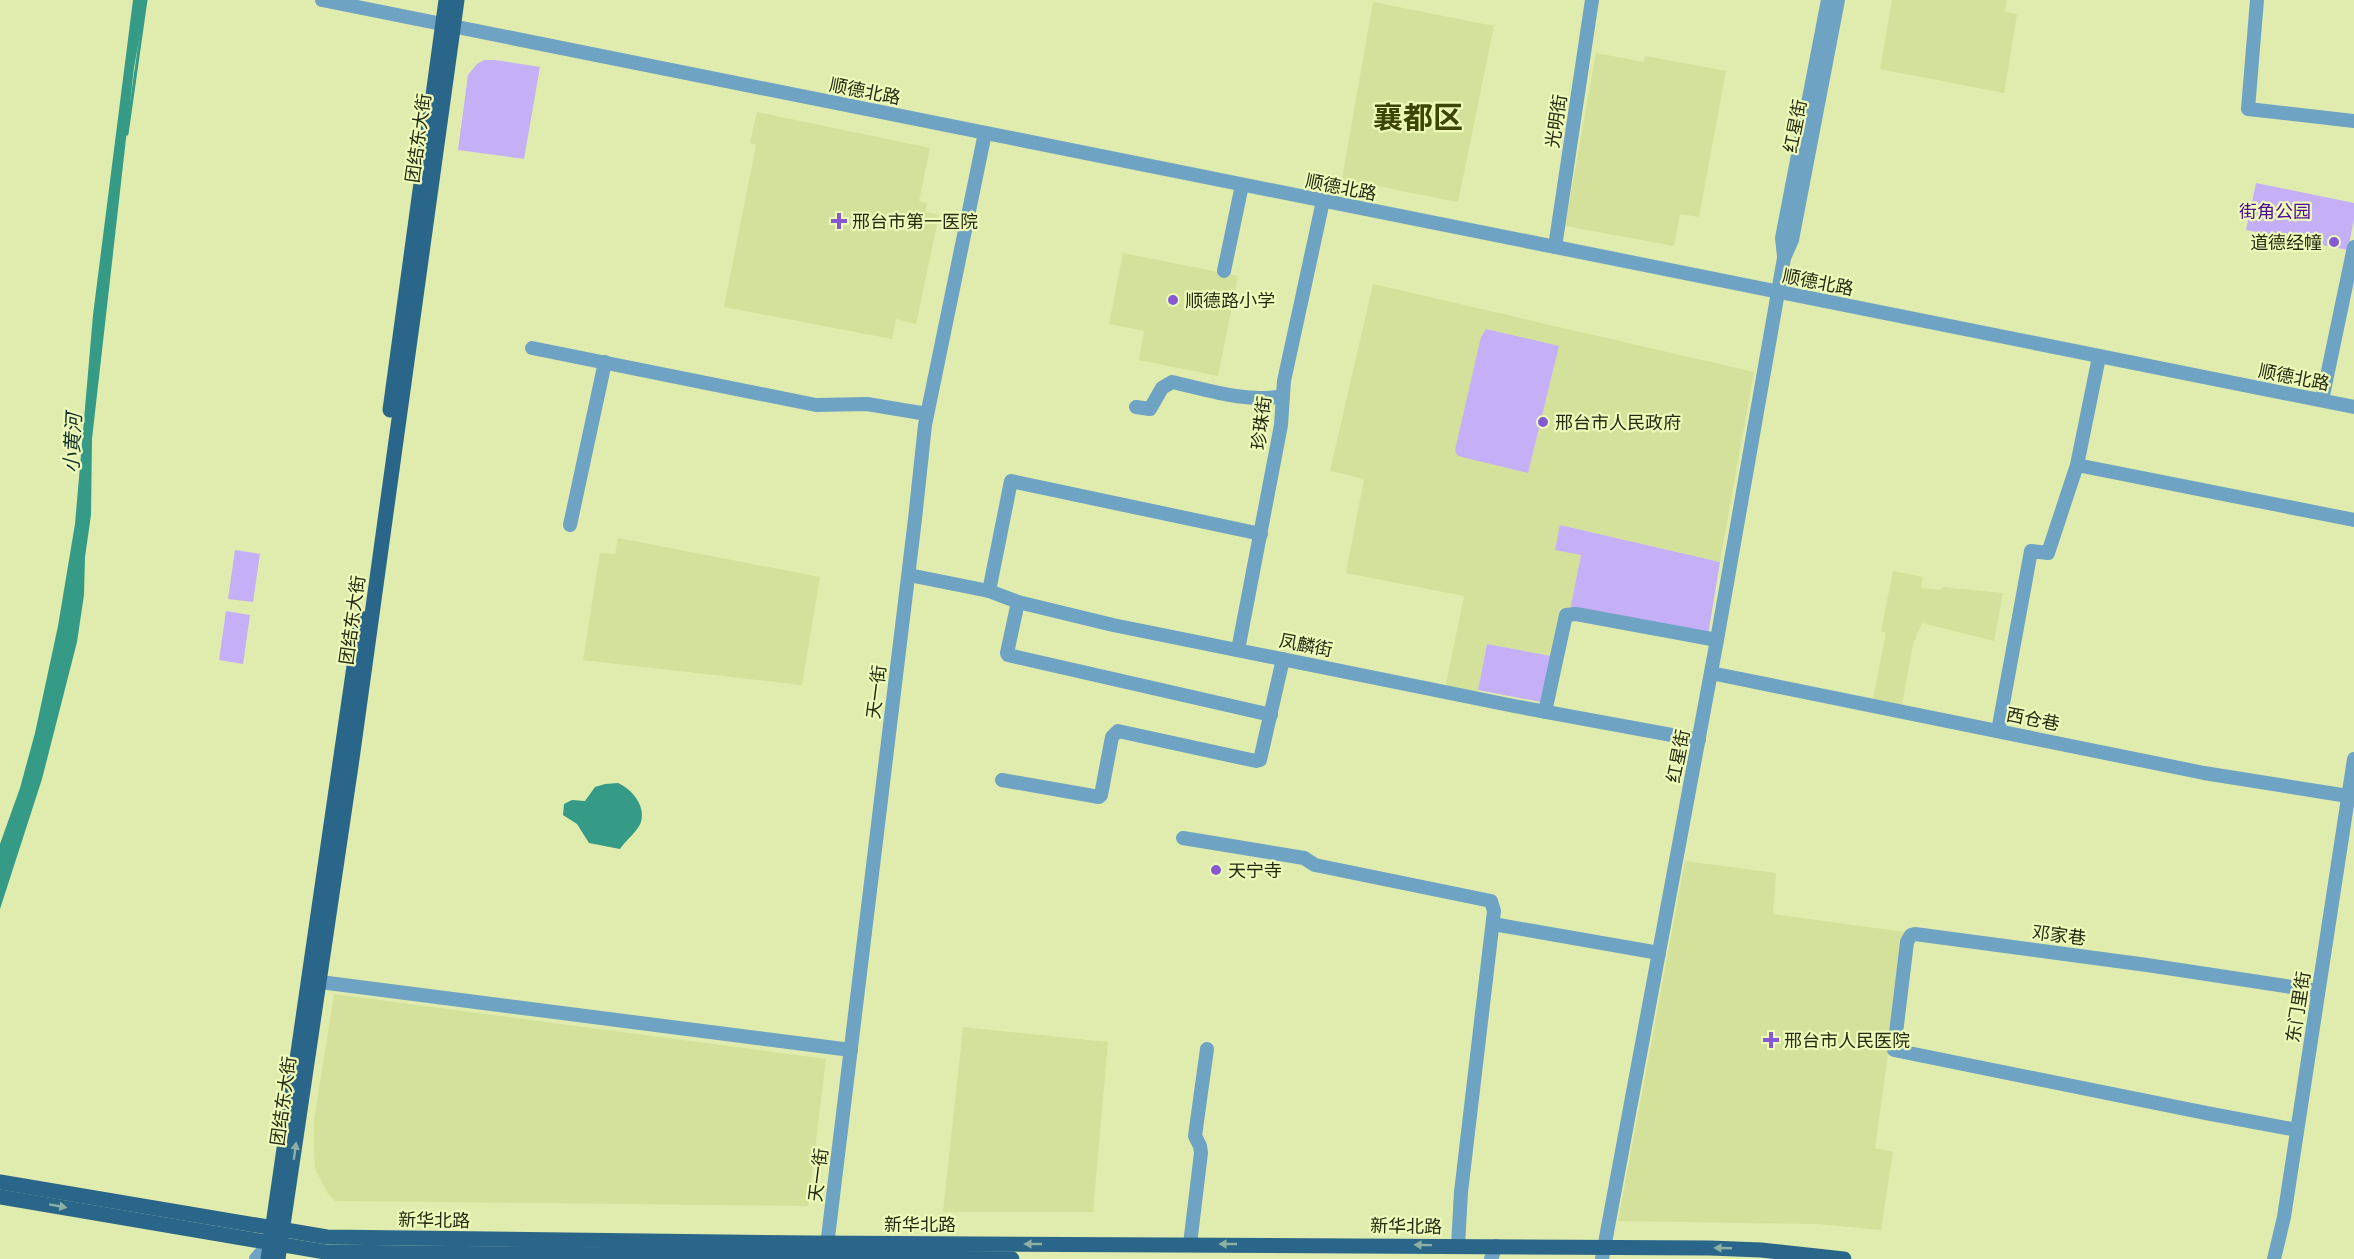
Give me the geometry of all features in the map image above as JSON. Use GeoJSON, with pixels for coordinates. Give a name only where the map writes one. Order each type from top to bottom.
{"type":"FeatureCollection","features":[{"type":"Feature","properties":{"kind":"main road","name":"团结东大街"},"geometry":{"type":"LineString","coordinates":[[277,1240],[320,982],[448,25],[446,0]]}},
{"type":"Feature","properties":{"kind":"main road","name":"团结东大街"},"geometry":{"type":"LineString","coordinates":[[277,1240],[342,757],[448,25],[457,0]]}},
{"type":"Feature","properties":{"kind":"main road","name":"新华北路"},"geometry":{"type":"LineString","coordinates":[[0,1182],[325,1252],[826,1254],[1012,1259]]}},
{"type":"Feature","properties":{"kind":"main road","name":"新华北路"},"geometry":{"type":"LineString","coordinates":[[0,1197],[277,1240]]}},
{"type":"Feature","properties":{"kind":"main road"},"geometry":{"type":"LineString","coordinates":[[268,1259],[277,1240]]}},
{"type":"Feature","properties":{"kind":"main road","name":"新华北路"},"geometry":{"type":"LineString","coordinates":[[826,1254],[1190,1244],[1458,1246],[1499,1252],[1604,1253],[1739,1249],[1844,1259]]}},
{"type":"Feature","properties":{"kind":"street","name":"顺德北路"},"geometry":{"type":"LineString","coordinates":[[322,0],[2354,407]]}},
{"type":"Feature","properties":{"kind":"street","name":"光明街"},"geometry":{"type":"LineString","coordinates":[[1555,247],[1592,0]]}},
{"type":"Feature","properties":{"kind":"street","name":"红星街"},"geometry":{"type":"LineString","coordinates":[[1784,258],[1782,238],[1828,0]]}},
{"type":"Feature","properties":{"kind":"street","name":"红星街"},"geometry":{"type":"LineString","coordinates":[[1604,1253],[1699,741],[1784,258],[1791,240],[1838,0]]}},
{"type":"Feature","properties":{"kind":"street"},"geometry":{"type":"LineString","coordinates":[[2257,0],[2248,109],[2354,121]]}},
{"type":"Feature","properties":{"kind":"street","name":"天一街"},"geometry":{"type":"LineString","coordinates":[[826,1254],[909,575],[922,444],[985,133]]}},
{"type":"Feature","properties":{"kind":"street"},"geometry":{"type":"LineString","coordinates":[[1224,271],[1242,185]]}},
{"type":"Feature","properties":{"kind":"street","name":"珍珠街"},"geometry":{"type":"LineString","coordinates":[[1238,650],[1281,425],[1283,396],[1323,201]]}},
{"type":"Feature","properties":{"kind":"street"},"geometry":{"type":"LineString","coordinates":[[2322,400],[2354,246]]}},
{"type":"Feature","properties":{"kind":"street"},"geometry":{"type":"LineString","coordinates":[[532,348],[816,405],[867,404],[927,414]]}},
{"type":"Feature","properties":{"kind":"street"},"geometry":{"type":"LineString","coordinates":[[1998,731],[2031,551],[2048,553],[2077,465],[2099,357]]}},
{"type":"Feature","properties":{"kind":"street"},"geometry":{"type":"LineString","coordinates":[[570,525],[605,363]]}},
{"type":"Feature","properties":{"kind":"street"},"geometry":{"type":"LineString","coordinates":[[1136,407],[1150,409],[1162,388],[1172,382],[1252,399],[1283,396]]}},
{"type":"Feature","properties":{"kind":"street"},"geometry":{"type":"LineString","coordinates":[[2077,465],[2354,520]]}},
{"type":"Feature","properties":{"kind":"street"},"geometry":{"type":"LineString","coordinates":[[989,591],[1011,481],[1261,534]]}},
{"type":"Feature","properties":{"kind":"street","name":"凤麟街"},"geometry":{"type":"LineString","coordinates":[[909,575],[989,591],[1018,602],[1113,625],[1699,741]]}},
{"type":"Feature","properties":{"kind":"street"},"geometry":{"type":"LineString","coordinates":[[1018,602],[1008,655],[1271,715]]}},
{"type":"Feature","properties":{"kind":"street"},"geometry":{"type":"LineString","coordinates":[[1545,712],[1566,615],[1576,614],[1717,640]]}},
{"type":"Feature","properties":{"kind":"street"},"geometry":{"type":"LineString","coordinates":[[1002,780],[1099,797],[1112,737],[1118,731],[1256,761],[1262,757],[1284,659]]}},
{"type":"Feature","properties":{"kind":"street","name":"西仓巷"},"geometry":{"type":"LineString","coordinates":[[1711,673],[2204,773],[2348,796]]}},
{"type":"Feature","properties":{"kind":"street","name":"东门里街"},"geometry":{"type":"LineString","coordinates":[[2274,1259],[2284,1217],[2354,759]]}},
{"type":"Feature","properties":{"kind":"street"},"geometry":{"type":"LineString","coordinates":[[1183,838],[1304,858],[1315,865],[1489,900],[1494,906],[1463,1181],[1458,1246]]}},
{"type":"Feature","properties":{"kind":"street"},"geometry":{"type":"LineString","coordinates":[[1493,924],[1659,953]]}},
{"type":"Feature","properties":{"kind":"street","name":"邓家巷"},"geometry":{"type":"LineString","coordinates":[[2297,1130],[1894,1050],[1907,942],[1911,935],[1915,934],[2318,991]]}},
{"type":"Feature","properties":{"kind":"street"},"geometry":{"type":"LineString","coordinates":[[320,982],[851,1050]]}},
{"type":"Feature","properties":{"kind":"street"},"geometry":{"type":"LineString","coordinates":[[1190,1244],[1201,1153],[1195,1136],[1207,1049]]}},
{"type":"Feature","properties":{"kind":"street"},"geometry":{"type":"LineString","coordinates":[[256,1259],[277,1240],[287,1259]]}},
{"type":"Feature","properties":{"kind":"shaded area"},"geometry":{"type":"Polygon","coordinates":[[[1892,0],[2007,0],[2005,12],[2017,14],[2004,93],[1880,69],[1892,0]]]}},
{"type":"Feature","properties":{"kind":"shaded area"},"geometry":{"type":"Polygon","coordinates":[[[1373,2],[1494,26],[1458,202],[1342,179],[1373,2]]]}},
{"type":"Feature","properties":{"kind":"shaded area"},"geometry":{"type":"Polygon","coordinates":[[[1596,53],[1644,62],[1645,56],[1726,71],[1699,217],[1680,214],[1674,246],[1565,226],[1596,53]]]}},
{"type":"Feature","properties":{"kind":"shaded area","name":"邢台市第一医院"},"geometry":{"type":"Polygon","coordinates":[[[757,112],[930,148],[919,201],[927,203],[925,212],[939,215],[916,324],[896,319],[892,339],[724,307],[756,145],[750,143],[757,112]]]}},
{"type":"Feature","properties":{"kind":"shaded area","name":"顺德路小学"},"geometry":{"type":"Polygon","coordinates":[[[1123,253],[1238,276],[1218,376],[1139,360],[1144,331],[1109,324],[1123,253]]]}},
{"type":"Feature","properties":{"kind":"shaded area","name":"邢台市人民政府"},"geometry":{"type":"Polygon","coordinates":[[[1373,284],[1754,372],[1720,562],[1560,525],[1581,555],[1570,610],[1560,608],[1551,656],[1487,644],[1477,695],[1445,689],[1464,596],[1346,573],[1364,479],[1330,471],[1373,284]]]}},
{"type":"Feature","properties":{"kind":"shaded area"},"geometry":{"type":"Polygon","coordinates":[[[618,538],[820,577],[802,685],[583,660],[600,553],[615,554],[618,538]]]}},
{"type":"Feature","properties":{"kind":"shaded area"},"geometry":{"type":"Polygon","coordinates":[[[1893,571],[1923,577],[1921,588],[1941,590],[1942,587],[2003,593],[1994,641],[1922,623],[1913,644],[1902,705],[1873,699],[1886,633],[1881,631],[1893,571]]]}},
{"type":"Feature","properties":{"kind":"shaded area","name":"邢台市人民医院"},"geometry":{"type":"Polygon","coordinates":[[[1685,861],[1776,873],[1773,914],[1905,932],[1875,1148],[1893,1152],[1881,1230],[1818,1224],[1618,1221],[1685,861]]]}},
{"type":"Feature","properties":{"kind":"shaded area"},"geometry":{"type":"Polygon","coordinates":[[[334,994],[826,1059],[808,1206],[335,1201],[328,1194],[315,1169],[314,1151],[314,1121],[334,994]]]}},
{"type":"Feature","properties":{"kind":"shaded area"},"geometry":{"type":"Polygon","coordinates":[[[963,1027],[1108,1042],[1093,1212],[943,1212],[963,1027]]]}},
{"type":"Feature","properties":{"kind":"green space"},"geometry":{"type":"Polygon","coordinates":[[[484,60],[540,67],[524,159],[458,150],[468,75],[477,64],[484,60]]]}},
{"type":"Feature","properties":{"kind":"green space","name":"街角公园"},"geometry":{"type":"Polygon","coordinates":[[[2256,183],[2354,203],[2354,219],[2348,250],[2246,230],[2256,183]]]}},
{"type":"Feature","properties":{"kind":"green space"},"geometry":{"type":"Polygon","coordinates":[[[1486,329],[1559,346],[1528,473],[1462,457],[1457,455],[1455,450],[1481,337],[1486,329]]]}},
{"type":"Feature","properties":{"kind":"green space"},"geometry":{"type":"Polygon","coordinates":[[[1560,525],[1720,562],[1708,635],[1570,610],[1581,555],[1555,550],[1560,525]]]}},
{"type":"Feature","properties":{"kind":"green space"},"geometry":{"type":"Polygon","coordinates":[[[235,550],[260,554],[253,602],[228,599],[235,550]]]}},
{"type":"Feature","properties":{"kind":"green space"},"geometry":{"type":"Polygon","coordinates":[[[226,611],[250,615],[243,664],[219,660],[226,611]]]}},
{"type":"Feature","properties":{"kind":"green space"},"geometry":{"type":"Polygon","coordinates":[[[1487,644],[1551,656],[1541,702],[1478,690],[1487,644]]]}},
{"type":"Feature","properties":{"kind":"water"},"geometry":{"type":"Polygon","coordinates":[[[133,0],[146,0],[134,68],[92,439],[91,515],[85,557],[84,595],[77,642],[42,779],[0,909],[0,844],[20,788],[35,733],[58,626],[75,524],[93,315],[133,0]]]}},
{"type":"Feature","properties":{"kind":"water"},"geometry":{"type":"Polygon","coordinates":[[[618,783],[628,789],[640,804],[641,822],[620,849],[589,843],[577,824],[563,815],[564,804],[572,800],[585,801],[595,787],[618,783]]]}},
{"type":"Feature","properties":{"kind":"waterway","name":"小黄河"},"geometry":{"type":"LineString","coordinates":[[127,134],[146,0]]}},
{"type":"Feature","properties":{"kind":"place","name":"邢台市第一医院"},"geometry":{"type":"Point","coordinates":[839,221]}},
{"type":"Feature","properties":{"kind":"place","name":"道德经幢"},"geometry":{"type":"Point","coordinates":[2334,242]}},
{"type":"Feature","properties":{"kind":"place","name":"顺德路小学"},"geometry":{"type":"Point","coordinates":[1173,300]}},
{"type":"Feature","properties":{"kind":"place","name":"邢台市人民政府"},"geometry":{"type":"Point","coordinates":[1543,422]}},
{"type":"Feature","properties":{"kind":"place","name":"天宁寺"},"geometry":{"type":"Point","coordinates":[1216,870]}},
{"type":"Feature","properties":{"kind":"place","name":"邢台市人民医院"},"geometry":{"type":"Point","coordinates":[1771,1040]}},
{"type":"Feature","properties":{"kind":"district","name":"襄都区"},"geometry":{"type":"Point","coordinates":[1418,117]}}]}
